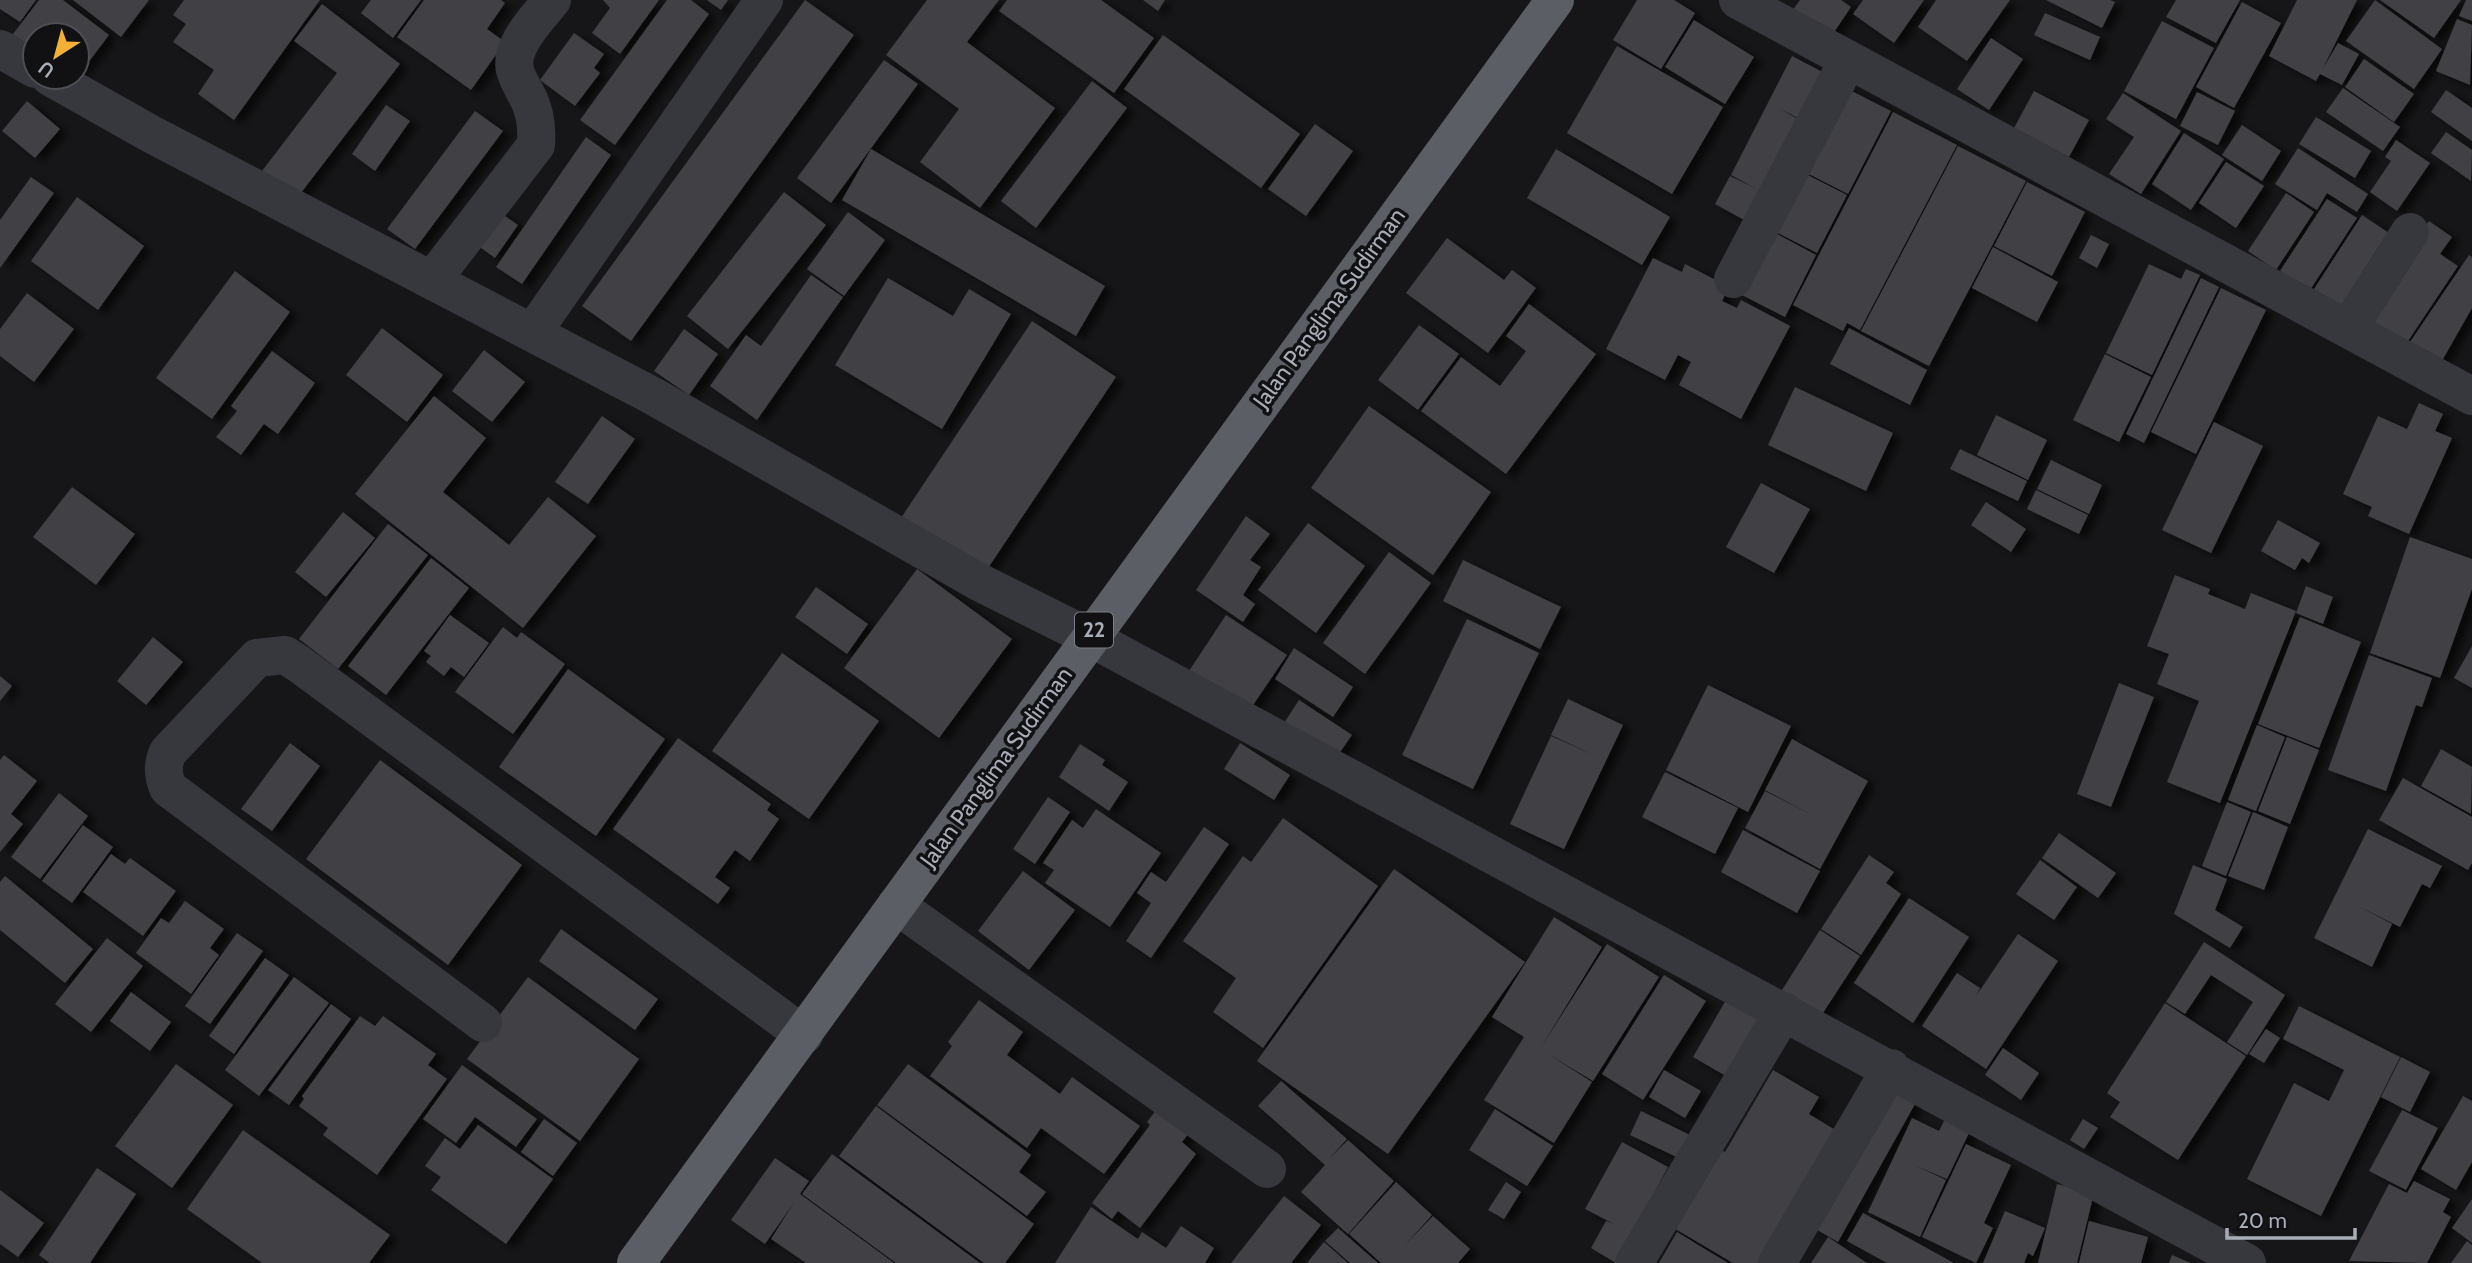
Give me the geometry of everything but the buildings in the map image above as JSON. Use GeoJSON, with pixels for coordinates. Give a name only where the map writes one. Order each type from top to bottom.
{"type":"FeatureCollection","features":[{"type":"Feature","properties":{"kind":"highway","name":"Jalan Panglima Sudirman"},"geometry":{"type":"LineString","coordinates":[[636,1263],[804,1035],[1089,636],[1555,0]]}},
{"type":"Feature","properties":{"kind":"street"},"geometry":{"type":"LineString","coordinates":[[433,279],[536,145],[537,129],[531,103],[513,72],[514,58],[520,43],[552,0]]}},
{"type":"Feature","properties":{"kind":"street"},"geometry":{"type":"LineString","coordinates":[[533,331],[764,0]]}},
{"type":"Feature","properties":{"kind":"street"},"geometry":{"type":"LineString","coordinates":[[1738,0],[1847,62],[2472,396]]}},
{"type":"Feature","properties":{"kind":"street"},"geometry":{"type":"LineString","coordinates":[[0,49],[21,61]]}},
{"type":"Feature","properties":{"kind":"street"},"geometry":{"type":"LineString","coordinates":[[1734,279],[1847,62]]}},
{"type":"Feature","properties":{"kind":"street"},"geometry":{"type":"LineString","coordinates":[[75,91],[151,134],[533,331],[653,396],[979,582],[1089,636],[2247,1263]]}},
{"type":"Feature","properties":{"kind":"street"},"geometry":{"type":"LineString","coordinates":[[2348,330],[2410,232]]}},
{"type":"Feature","properties":{"kind":"street"},"geometry":{"type":"LineString","coordinates":[[483,1023],[169,788],[164,778],[163,763],[168,752],[257,658],[285,655],[299,664],[804,1035]]}},
{"type":"Feature","properties":{"kind":"street"},"geometry":{"type":"LineString","coordinates":[[896,905],[1267,1169]]}},
{"type":"Feature","properties":{"kind":"street"},"geometry":{"type":"LineString","coordinates":[[1634,1263],[1784,1011]]}},
{"type":"Feature","properties":{"kind":"street"},"geometry":{"type":"LineString","coordinates":[[1777,1263],[1891,1068]]}}]}
